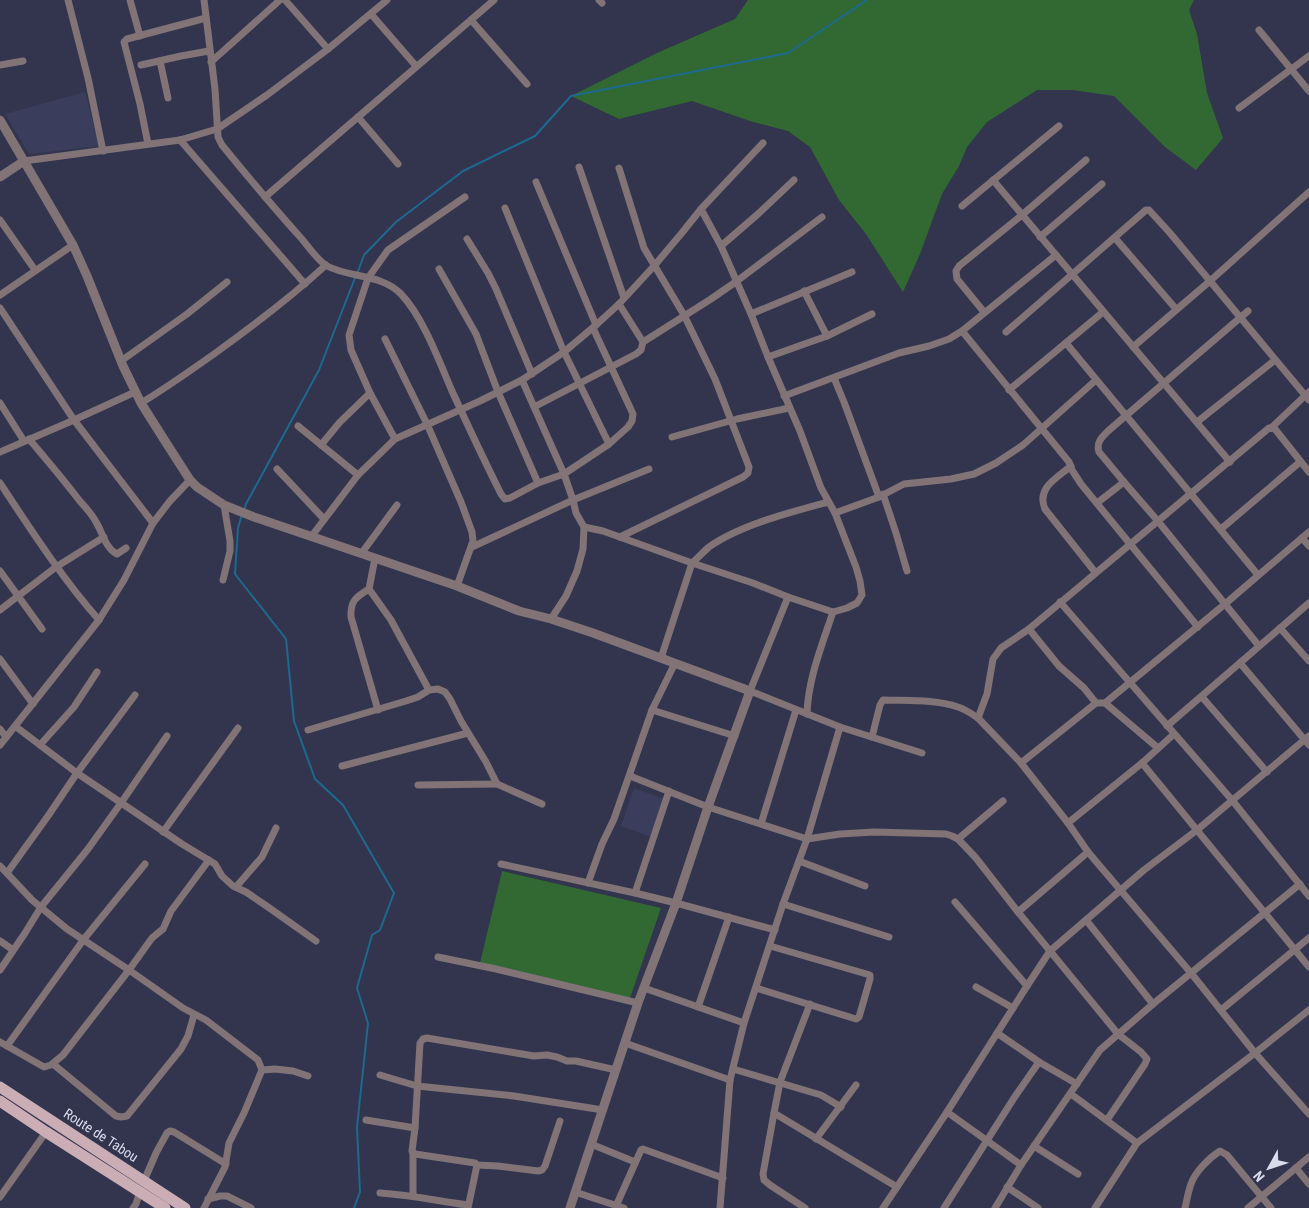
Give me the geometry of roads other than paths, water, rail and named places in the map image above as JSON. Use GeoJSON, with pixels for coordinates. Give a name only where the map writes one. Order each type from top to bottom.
{"type":"FeatureCollection","features":[{"type":"Feature","properties":{"kind":"main road","name":"Route de Tabou"},"geometry":{"type":"LineString","coordinates":[[0,1087],[142,1186],[165,1208]]}},
{"type":"Feature","properties":{"kind":"main road","name":"Route de Tabou"},"geometry":{"type":"LineString","coordinates":[[0,1100],[46,1132],[185,1208]]}},
{"type":"Feature","properties":{"kind":"street"},"geometry":{"type":"LineString","coordinates":[[68,0],[88,78],[103,151]]}},
{"type":"Feature","properties":{"kind":"street"},"geometry":{"type":"LineString","coordinates":[[130,0],[140,36]]}},
{"type":"Feature","properties":{"kind":"street"},"geometry":{"type":"LineString","coordinates":[[204,0],[217,129],[222,145],[265,197],[326,265],[342,272],[380,281],[396,289],[408,301],[431,343],[460,409],[503,498],[507,499],[538,483],[564,474],[609,444],[628,427],[632,421],[633,414],[611,367],[536,182]]}},
{"type":"Feature","properties":{"kind":"street"},"geometry":{"type":"LineString","coordinates":[[211,62],[280,0]]}},
{"type":"Feature","properties":{"kind":"street"},"geometry":{"type":"LineString","coordinates":[[285,0],[328,49]]}},
{"type":"Feature","properties":{"kind":"street"},"geometry":{"type":"LineString","coordinates":[[0,177],[24,161],[180,140],[217,129],[267,95],[328,49],[387,0]]}},
{"type":"Feature","properties":{"kind":"street"},"geometry":{"type":"LineString","coordinates":[[265,197],[494,0]]}},
{"type":"Feature","properties":{"kind":"street"},"geometry":{"type":"LineString","coordinates":[[371,14],[416,66]]}},
{"type":"Feature","properties":{"kind":"street"},"geometry":{"type":"LineString","coordinates":[[148,144],[124,43],[125,40],[206,18]]}},
{"type":"Feature","properties":{"kind":"street"},"geometry":{"type":"LineString","coordinates":[[471,20],[526,84]]}},
{"type":"Feature","properties":{"kind":"street"},"geometry":{"type":"LineString","coordinates":[[1259,30],[1309,91]]}},
{"type":"Feature","properties":{"kind":"street"},"geometry":{"type":"LineString","coordinates":[[141,65],[209,51]]}},
{"type":"Feature","properties":{"kind":"street"},"geometry":{"type":"LineString","coordinates":[[1240,108],[1309,56]]}},
{"type":"Feature","properties":{"kind":"street"},"geometry":{"type":"LineString","coordinates":[[0,65],[23,61]]}},
{"type":"Feature","properties":{"kind":"street"},"geometry":{"type":"LineString","coordinates":[[160,61],[168,98]]}},
{"type":"Feature","properties":{"kind":"street"},"geometry":{"type":"LineString","coordinates":[[358,116],[398,164]]}},
{"type":"Feature","properties":{"kind":"street"},"geometry":{"type":"LineString","coordinates":[[0,120],[73,245],[120,361],[135,392],[190,480],[197,487],[224,505],[311,537],[457,586],[519,611],[552,619],[750,691],[840,727],[922,753]]}},
{"type":"Feature","properties":{"kind":"street"},"geometry":{"type":"LineString","coordinates":[[962,206],[1059,126]]}},
{"type":"Feature","properties":{"kind":"street"},"geometry":{"type":"LineString","coordinates":[[180,140],[305,284]]}},
{"type":"Feature","properties":{"kind":"street"},"geometry":{"type":"LineString","coordinates":[[311,537],[358,475],[395,439],[522,380],[564,352],[595,327],[654,266],[701,209],[764,142]]}},
{"type":"Feature","properties":{"kind":"street"},"geometry":{"type":"LineString","coordinates":[[984,312],[957,279],[956,271],[964,262],[1086,160]]}},
{"type":"Feature","properties":{"kind":"street"},"geometry":{"type":"LineString","coordinates":[[534,407],[636,354],[641,350],[643,342],[622,301],[579,167]]}},
{"type":"Feature","properties":{"kind":"street"},"geometry":{"type":"LineString","coordinates":[[619,168],[644,248],[684,315],[714,379],[749,467],[746,475],[620,537]]}},
{"type":"Feature","properties":{"kind":"street"},"geometry":{"type":"LineString","coordinates":[[721,246],[794,180]]}},
{"type":"Feature","properties":{"kind":"street"},"geometry":{"type":"LineString","coordinates":[[993,180],[1230,462]]}},
{"type":"Feature","properties":{"kind":"street"},"geometry":{"type":"LineString","coordinates":[[1040,236],[1102,184]]}},
{"type":"Feature","properties":{"kind":"street"},"geometry":{"type":"LineString","coordinates":[[1133,347],[1309,192]]}},
{"type":"Feature","properties":{"kind":"street"},"geometry":{"type":"LineString","coordinates":[[395,439],[350,350],[349,335],[368,278],[388,250],[465,197]]}},
{"type":"Feature","properties":{"kind":"street"},"geometry":{"type":"LineString","coordinates":[[505,208],[564,352],[609,444]]}},
{"type":"Feature","properties":{"kind":"street"},"geometry":{"type":"LineString","coordinates":[[584,527],[603,531],[833,612],[857,603],[862,595],[856,567],[835,514],[828,502],[737,281],[701,209]]}},
{"type":"Feature","properties":{"kind":"street"},"geometry":{"type":"LineString","coordinates":[[978,718],[987,694],[993,660],[1002,648],[1029,629],[1157,520],[1230,462],[1263,432],[1271,428],[1308,396],[1150,210],[1146,210],[1006,332]]}},
{"type":"Feature","properties":{"kind":"street"},"geometry":{"type":"LineString","coordinates":[[643,342],[737,281],[822,217]]}},
{"type":"Feature","properties":{"kind":"street"},"geometry":{"type":"LineString","coordinates":[[0,220],[36,270]]}},
{"type":"Feature","properties":{"kind":"street"},"geometry":{"type":"LineString","coordinates":[[1115,238],[1176,309]]}},
{"type":"Feature","properties":{"kind":"street"},"geometry":{"type":"LineString","coordinates":[[467,239],[496,289],[532,374]]}},
{"type":"Feature","properties":{"kind":"street"},"geometry":{"type":"LineString","coordinates":[[0,295],[73,245]]}},
{"type":"Feature","properties":{"kind":"street"},"geometry":{"type":"LineString","coordinates":[[784,396],[900,353],[949,339],[962,331],[1056,255]]}},
{"type":"Feature","properties":{"kind":"street"},"geometry":{"type":"LineString","coordinates":[[141,403],[249,329],[326,265]]}},
{"type":"Feature","properties":{"kind":"street"},"geometry":{"type":"LineString","coordinates":[[439,269],[476,334],[498,392],[538,483]]}},
{"type":"Feature","properties":{"kind":"street"},"geometry":{"type":"LineString","coordinates":[[751,314],[852,272]]}},
{"type":"Feature","properties":{"kind":"street"},"geometry":{"type":"LineString","coordinates":[[120,361],[187,314],[226,282]]}},
{"type":"Feature","properties":{"kind":"street"},"geometry":{"type":"LineString","coordinates":[[804,291],[827,336]]}},
{"type":"Feature","properties":{"kind":"street"},"geometry":{"type":"LineString","coordinates":[[0,308],[74,420],[153,523]]}},
{"type":"Feature","properties":{"kind":"street"},"geometry":{"type":"LineString","coordinates":[[1248,311],[1103,436],[1098,447],[1124,482],[1259,646]]}},
{"type":"Feature","properties":{"kind":"street"},"geometry":{"type":"LineString","coordinates":[[1010,390],[1104,312]]}},
{"type":"Feature","properties":{"kind":"street"},"geometry":{"type":"LineString","coordinates":[[768,357],[827,336],[872,314]]}},
{"type":"Feature","properties":{"kind":"street"},"geometry":{"type":"LineString","coordinates":[[962,331],[1069,462],[1077,478],[1198,627]]}},
{"type":"Feature","properties":{"kind":"street"},"geometry":{"type":"LineString","coordinates":[[385,339],[427,424],[472,532],[472,547],[457,586]]}},
{"type":"Feature","properties":{"kind":"street"},"geometry":{"type":"LineString","coordinates":[[1066,343],[1258,575]]}},
{"type":"Feature","properties":{"kind":"street"},"geometry":{"type":"LineString","coordinates":[[1197,422],[1276,360]]}},
{"type":"Feature","properties":{"kind":"street"},"geometry":{"type":"LineString","coordinates":[[834,378],[896,533],[907,571]]}},
{"type":"Feature","properties":{"kind":"street"},"geometry":{"type":"LineString","coordinates":[[522,380],[564,474],[574,500],[576,513],[584,527],[583,549],[577,571],[566,596],[552,619]]}},
{"type":"Feature","properties":{"kind":"street"},"geometry":{"type":"LineString","coordinates":[[835,514],[881,496],[904,484],[952,479],[974,474],[982,470],[1012,453],[1096,380]]}},
{"type":"Feature","properties":{"kind":"street"},"geometry":{"type":"LineString","coordinates":[[0,452],[135,392]]}},
{"type":"Feature","properties":{"kind":"street"},"geometry":{"type":"LineString","coordinates":[[321,445],[340,422],[370,392]]}},
{"type":"Feature","properties":{"kind":"street"},"geometry":{"type":"LineString","coordinates":[[0,403],[27,440],[68,484],[95,520],[107,546],[117,554],[126,548]]}},
{"type":"Feature","properties":{"kind":"street"},"geometry":{"type":"LineString","coordinates":[[672,437],[730,421],[789,408]]}},
{"type":"Feature","properties":{"kind":"street"},"geometry":{"type":"LineString","coordinates":[[298,426],[358,475]]}},
{"type":"Feature","properties":{"kind":"street"},"geometry":{"type":"LineString","coordinates":[[1271,428],[1275,429],[1309,472]]}},
{"type":"Feature","properties":{"kind":"street"},"geometry":{"type":"LineString","coordinates":[[1221,529],[1300,462]]}},
{"type":"Feature","properties":{"kind":"street"},"geometry":{"type":"LineString","coordinates":[[1071,466],[1047,486],[1042,502],[1045,509],[1095,572]]}},
{"type":"Feature","properties":{"kind":"street"},"geometry":{"type":"LineString","coordinates":[[277,469],[324,519]]}},
{"type":"Feature","properties":{"kind":"street"},"geometry":{"type":"LineString","coordinates":[[472,547],[574,500],[649,469]]}},
{"type":"Feature","properties":{"kind":"street"},"geometry":{"type":"LineString","coordinates":[[0,745],[99,620],[124,580],[153,523],[190,480]]}},
{"type":"Feature","properties":{"kind":"street"},"geometry":{"type":"LineString","coordinates":[[1097,503],[1124,482]]}},
{"type":"Feature","properties":{"kind":"street"},"geometry":{"type":"LineString","coordinates":[[0,483],[56,567],[80,599],[99,620]]}},
{"type":"Feature","properties":{"kind":"street"},"geometry":{"type":"LineString","coordinates":[[661,658],[692,563],[715,544],[750,526],[828,502]]}},
{"type":"Feature","properties":{"kind":"street"},"geometry":{"type":"LineString","coordinates":[[223,580],[230,550],[224,505]]}},
{"type":"Feature","properties":{"kind":"street"},"geometry":{"type":"LineString","coordinates":[[360,554],[397,505]]}},
{"type":"Feature","properties":{"kind":"street"},"geometry":{"type":"LineString","coordinates":[[1021,763],[1096,703],[1105,703],[1309,532]]}},
{"type":"Feature","properties":{"kind":"street"},"geometry":{"type":"LineString","coordinates":[[0,610],[56,567],[104,537]]}},
{"type":"Feature","properties":{"kind":"street"},"geometry":{"type":"LineString","coordinates":[[1302,538],[1309,546]]}},
{"type":"Feature","properties":{"kind":"street"},"geometry":{"type":"LineString","coordinates":[[375,558],[369,589],[354,601],[350,608],[378,710]]}},
{"type":"Feature","properties":{"kind":"street"},"geometry":{"type":"LineString","coordinates":[[0,571],[42,629]]}},
{"type":"Feature","properties":{"kind":"street"},"geometry":{"type":"LineString","coordinates":[[369,589],[392,620],[429,690]]}},
{"type":"Feature","properties":{"kind":"street"},"geometry":{"type":"LineString","coordinates":[[570,1208],[638,1003],[676,903],[750,691],[788,597]]}},
{"type":"Feature","properties":{"kind":"street"},"geometry":{"type":"LineString","coordinates":[[1060,602],[1232,800],[1309,896]]}},
{"type":"Feature","properties":{"kind":"street"},"geometry":{"type":"LineString","coordinates":[[1167,726],[1309,603]]}},
{"type":"Feature","properties":{"kind":"street"},"geometry":{"type":"LineString","coordinates":[[807,714],[808,694],[812,676],[833,612]]}},
{"type":"Feature","properties":{"kind":"street"},"geometry":{"type":"LineString","coordinates":[[1280,628],[1309,661]]}},
{"type":"Feature","properties":{"kind":"street"},"geometry":{"type":"LineString","coordinates":[[1029,629],[1060,666],[1084,688],[1096,703]]}},
{"type":"Feature","properties":{"kind":"street"},"geometry":{"type":"LineString","coordinates":[[0,659],[33,704]]}},
{"type":"Feature","properties":{"kind":"street"},"geometry":{"type":"LineString","coordinates":[[588,883],[630,776],[652,710],[675,663]]}},
{"type":"Feature","properties":{"kind":"street"},"geometry":{"type":"LineString","coordinates":[[883,1208],[1050,951],[1144,870],[1197,830],[1308,740],[1240,663]]}},
{"type":"Feature","properties":{"kind":"street"},"geometry":{"type":"LineString","coordinates":[[40,745],[74,707],[97,672]]}},
{"type":"Feature","properties":{"kind":"street"},"geometry":{"type":"LineString","coordinates":[[308,730],[378,710],[418,697],[429,690],[438,689],[445,692],[450,698],[497,784]]}},
{"type":"Feature","properties":{"kind":"street"},"geometry":{"type":"LineString","coordinates":[[6,873],[135,694]]}},
{"type":"Feature","properties":{"kind":"street"},"geometry":{"type":"LineString","coordinates":[[1202,697],[1267,772]]}},
{"type":"Feature","properties":{"kind":"street"},"geometry":{"type":"LineString","coordinates":[[872,738],[880,705],[884,700],[945,704],[958,707],[978,718],[1021,763],[1088,852],[1191,973],[1255,1054],[1309,1114]]}},
{"type":"Feature","properties":{"kind":"street"},"geometry":{"type":"LineString","coordinates":[[1105,703],[1158,748]]}},
{"type":"Feature","properties":{"kind":"street"},"geometry":{"type":"LineString","coordinates":[[652,710],[735,736]]}},
{"type":"Feature","properties":{"kind":"street"},"geometry":{"type":"LineString","coordinates":[[761,824],[796,710]]}},
{"type":"Feature","properties":{"kind":"street"},"geometry":{"type":"LineString","coordinates":[[15,726],[77,773],[163,832],[215,864],[222,876],[233,886],[268,907],[316,941]]}},
{"type":"Feature","properties":{"kind":"street"},"geometry":{"type":"LineString","coordinates":[[720,1208],[732,1069],[744,1023],[783,904],[807,839],[840,727]]}},
{"type":"Feature","properties":{"kind":"street"},"geometry":{"type":"LineString","coordinates":[[163,832],[238,728]]}},
{"type":"Feature","properties":{"kind":"street"},"geometry":{"type":"LineString","coordinates":[[0,729],[6,737]]}},
{"type":"Feature","properties":{"kind":"street"},"geometry":{"type":"LineString","coordinates":[[342,766],[468,733]]}},
{"type":"Feature","properties":{"kind":"street"},"geometry":{"type":"LineString","coordinates":[[1068,823],[1142,763],[1174,734]]}},
{"type":"Feature","properties":{"kind":"street"},"geometry":{"type":"LineString","coordinates":[[0,970],[40,907],[88,849],[167,736]]}},
{"type":"Feature","properties":{"kind":"street"},"geometry":{"type":"LineString","coordinates":[[1142,763],[1309,967]]}},
{"type":"Feature","properties":{"kind":"street"},"geometry":{"type":"LineString","coordinates":[[630,776],[708,807],[807,839],[840,834],[874,832],[946,834],[958,839],[976,858],[1118,1034],[1141,1052],[1146,1059],[1145,1064],[1107,1120]]}},
{"type":"Feature","properties":{"kind":"street"},"geometry":{"type":"LineString","coordinates":[[418,785],[497,784],[542,804]]}},
{"type":"Feature","properties":{"kind":"street"},"geometry":{"type":"LineString","coordinates":[[635,893],[669,791]]}},
{"type":"Feature","properties":{"kind":"street"},"geometry":{"type":"LineString","coordinates":[[958,839],[1003,800]]}},
{"type":"Feature","properties":{"kind":"street"},"geometry":{"type":"LineString","coordinates":[[236,887],[262,857],[276,828]]}},
{"type":"Feature","properties":{"kind":"street"},"geometry":{"type":"LineString","coordinates":[[1018,912],[1088,852]]}},
{"type":"Feature","properties":{"kind":"street"},"geometry":{"type":"LineString","coordinates":[[0,1042],[44,1067],[53,1064],[63,1055],[130,970],[152,938],[162,929],[171,911],[209,860]]}},
{"type":"Feature","properties":{"kind":"street"},"geometry":{"type":"LineString","coordinates":[[799,861],[865,886]]}},
{"type":"Feature","properties":{"kind":"street"},"geometry":{"type":"LineString","coordinates":[[7,1046],[84,939],[145,864]]}},
{"type":"Feature","properties":{"kind":"street"},"geometry":{"type":"LineString","coordinates":[[500,864],[635,893],[775,930]]}},
{"type":"Feature","properties":{"kind":"street"},"geometry":{"type":"LineString","coordinates":[[0,866],[40,907],[67,929],[130,970],[182,1008],[206,1020],[258,1060],[262,1070],[229,1143],[225,1167],[204,1208]]}},
{"type":"Feature","properties":{"kind":"street"},"geometry":{"type":"LineString","coordinates":[[995,1208],[1021,1165],[1100,1050],[1153,1004],[1300,884]]}},
{"type":"Feature","properties":{"kind":"street"},"geometry":{"type":"LineString","coordinates":[[955,902],[1027,986]]}},
{"type":"Feature","properties":{"kind":"street"},"geometry":{"type":"LineString","coordinates":[[783,904],[889,937]]}},
{"type":"Feature","properties":{"kind":"street"},"geometry":{"type":"LineString","coordinates":[[698,1007],[728,917]]}},
{"type":"Feature","properties":{"kind":"street"},"geometry":{"type":"LineString","coordinates":[[1086,920],[1153,1004]]}},
{"type":"Feature","properties":{"kind":"street"},"geometry":{"type":"LineString","coordinates":[[1221,1010],[1309,938]]}},
{"type":"Feature","properties":{"kind":"street"},"geometry":{"type":"LineString","coordinates":[[0,941],[13,950]]}},
{"type":"Feature","properties":{"kind":"street"},"geometry":{"type":"LineString","coordinates":[[756,988],[856,1020],[858,1019],[870,975],[770,946]]}},
{"type":"Feature","properties":{"kind":"street"},"geometry":{"type":"LineString","coordinates":[[438,957],[638,1003]]}},
{"type":"Feature","properties":{"kind":"street"},"geometry":{"type":"LineString","coordinates":[[976,987],[1013,1008]]}},
{"type":"Feature","properties":{"kind":"street"},"geometry":{"type":"LineString","coordinates":[[644,988],[744,1023]]}},
{"type":"Feature","properties":{"kind":"street"},"geometry":{"type":"LineString","coordinates":[[805,1208],[793,1204],[764,1180],[763,1174],[780,1082],[810,1004]]}},
{"type":"Feature","properties":{"kind":"street"},"geometry":{"type":"LineString","coordinates":[[1095,1208],[1137,1143],[1255,1054],[1309,1010]]}},
{"type":"Feature","properties":{"kind":"street"},"geometry":{"type":"LineString","coordinates":[[53,1064],[116,1116],[127,1116],[181,1049],[188,1036],[194,1015]]}},
{"type":"Feature","properties":{"kind":"street"},"geometry":{"type":"LineString","coordinates":[[997,1033],[1039,1062],[1077,1084]]}},
{"type":"Feature","properties":{"kind":"street"},"geometry":{"type":"LineString","coordinates":[[413,1196],[412,1151],[420,1043],[423,1039],[427,1038],[534,1056],[547,1055],[567,1061],[576,1061],[616,1070]]}},
{"type":"Feature","properties":{"kind":"street"},"geometry":{"type":"LineString","coordinates":[[625,1043],[730,1080]]}},
{"type":"Feature","properties":{"kind":"street"},"geometry":{"type":"LineString","coordinates":[[944,1208],[1039,1062]]}},
{"type":"Feature","properties":{"kind":"street"},"geometry":{"type":"LineString","coordinates":[[262,1070],[275,1068],[293,1070],[308,1076]]}},
{"type":"Feature","properties":{"kind":"street"},"geometry":{"type":"LineString","coordinates":[[732,1069],[821,1095],[841,1107]]}},
{"type":"Feature","properties":{"kind":"street"},"geometry":{"type":"LineString","coordinates":[[380,1075],[417,1086],[514,1096],[602,1110]]}},
{"type":"Feature","properties":{"kind":"street"},"geometry":{"type":"LineString","coordinates":[[816,1139],[856,1085]]}},
{"type":"Feature","properties":{"kind":"street"},"geometry":{"type":"LineString","coordinates":[[1071,1094],[1137,1143]]}},
{"type":"Feature","properties":{"kind":"street"},"geometry":{"type":"LineString","coordinates":[[947,1112],[1021,1165]]}},
{"type":"Feature","properties":{"kind":"street"},"geometry":{"type":"LineString","coordinates":[[774,1113],[897,1188]]}},
{"type":"Feature","properties":{"kind":"street"},"geometry":{"type":"LineString","coordinates":[[366,1120],[415,1128]]}},
{"type":"Feature","properties":{"kind":"street"},"geometry":{"type":"LineString","coordinates":[[413,1153],[475,1163],[477,1165],[538,1171],[542,1170],[545,1166],[560,1121]]}},
{"type":"Feature","properties":{"kind":"street"},"geometry":{"type":"LineString","coordinates":[[0,1197],[46,1132]]}},
{"type":"Feature","properties":{"kind":"street"},"geometry":{"type":"LineString","coordinates":[[133,1208],[167,1132],[174,1132],[226,1164]]}},
{"type":"Feature","properties":{"kind":"street"},"geometry":{"type":"LineString","coordinates":[[592,1144],[635,1162]]}},
{"type":"Feature","properties":{"kind":"street"},"geometry":{"type":"LineString","coordinates":[[1034,1146],[1078,1174]]}},
{"type":"Feature","properties":{"kind":"street"},"geometry":{"type":"LineString","coordinates":[[616,1206],[635,1162],[643,1149],[723,1178]]}},
{"type":"Feature","properties":{"kind":"street"},"geometry":{"type":"LineString","coordinates":[[1185,1208],[1194,1178],[1208,1161],[1220,1151],[1226,1155],[1271,1208]]}},
{"type":"Feature","properties":{"kind":"street"},"geometry":{"type":"LineString","coordinates":[[1248,1208],[1309,1158]]}},
{"type":"Feature","properties":{"kind":"street"},"geometry":{"type":"LineString","coordinates":[[380,1193],[413,1196],[468,1206],[477,1165]]}},
{"type":"Feature","properties":{"kind":"street"},"geometry":{"type":"LineString","coordinates":[[1296,1168],[1309,1184]]}},
{"type":"Feature","properties":{"kind":"street"},"geometry":{"type":"LineString","coordinates":[[1007,1187],[1038,1208]]}},
{"type":"Feature","properties":{"kind":"street"},"geometry":{"type":"LineString","coordinates":[[575,1192],[624,1208]]}},
{"type":"Feature","properties":{"kind":"street"},"geometry":{"type":"LineString","coordinates":[[208,1199],[227,1196],[251,1208]]}},
{"type":"Feature","properties":{"kind":"waterway"},"geometry":{"type":"LineString","coordinates":[[357,274],[364,255],[396,222],[463,171],[535,136],[571,96],[788,53],[867,0]]}},
{"type":"Feature","properties":{"kind":"waterway"},"geometry":{"type":"LineString","coordinates":[[244,510],[319,370],[355,278]]}},
{"type":"Feature","properties":{"kind":"waterway"},"geometry":{"type":"LineString","coordinates":[[242,514],[238,528],[235,574],[286,639],[294,721],[315,779],[343,805],[394,893],[380,930],[372,935],[357,988],[368,1023],[357,1127],[360,1192],[354,1208]]}}]}
